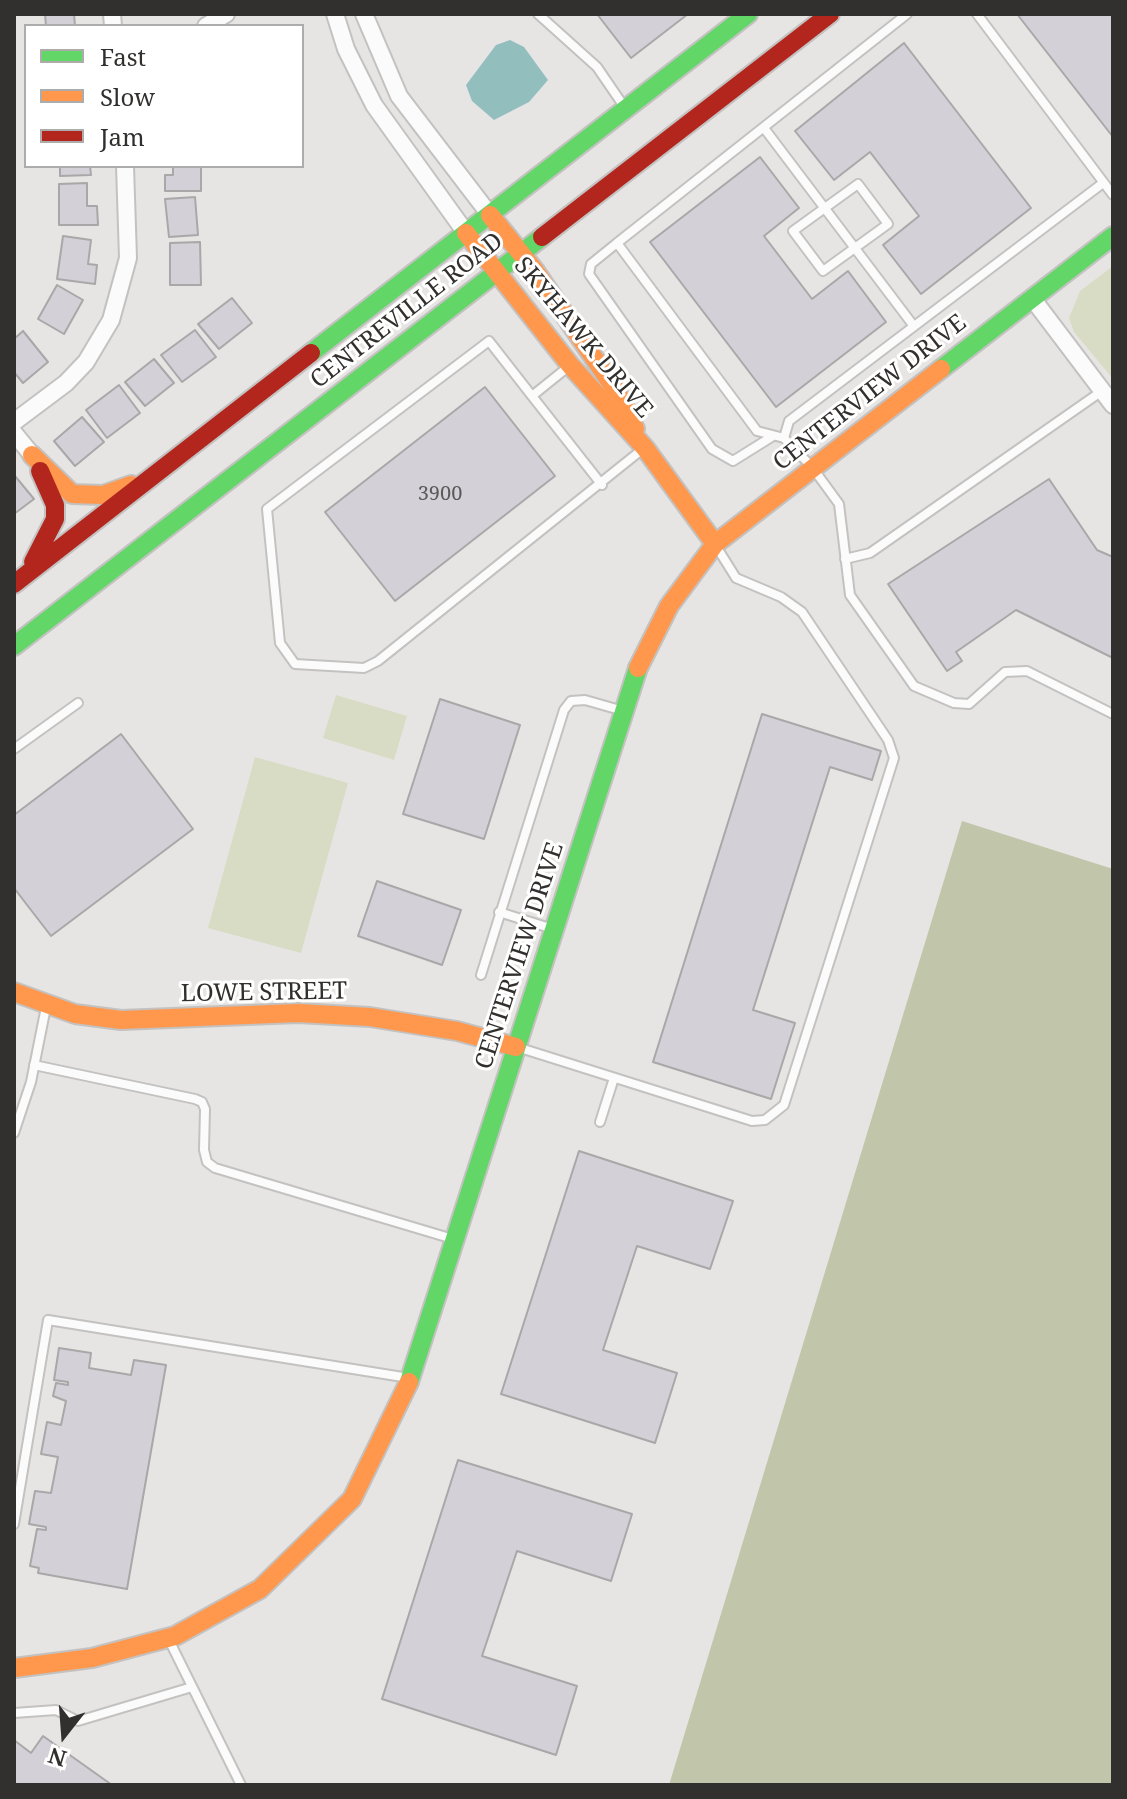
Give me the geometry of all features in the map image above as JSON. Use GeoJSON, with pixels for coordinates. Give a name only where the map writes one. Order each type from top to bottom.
{"type":"FeatureCollection","features":[{"type":"Feature","properties":{"kind":"street","name":"SKYHAWK DRIVE"},"geometry":{"type":"LineString","coordinates":[[335,14],[346,49],[374,105],[497,273],[570,365],[645,448],[715,544]]}},
{"type":"Feature","properties":{"kind":"street","name":"SKYHAWK DRIVE"},"geometry":{"type":"LineString","coordinates":[[364,14],[399,96],[522,253],[617,392],[645,448]]}},
{"type":"Feature","properties":{"kind":"street","name":"CENTREVILLE ROAD"},"geometry":{"type":"LineString","coordinates":[[19,580],[748,14]]}},
{"type":"Feature","properties":{"kind":"street","name":"CENTREVILLE ROAD"},"geometry":{"type":"LineString","coordinates":[[14,646],[830,14]]}},
{"type":"Feature","properties":{"kind":"street"},"geometry":{"type":"LineString","coordinates":[[14,422],[66,383],[86,362],[111,320],[128,258],[125,168]]}},
{"type":"Feature","properties":{"kind":"street","name":"CENTERVIEW DRIVE"},"geometry":{"type":"LineString","coordinates":[[14,1668],[92,1658],[168,1638],[260,1589],[352,1499],[392,1425],[410,1378],[623,712],[650,639],[669,606],[715,544],[1113,236]]}},
{"type":"Feature","properties":{"kind":"street"},"geometry":{"type":"LineString","coordinates":[[1032,298],[1113,405]]}},
{"type":"Feature","properties":{"kind":"street"},"geometry":{"type":"LineString","coordinates":[[14,433],[62,486],[85,497],[119,490],[155,475]]}},
{"type":"Feature","properties":{"kind":"street"},"geometry":{"type":"LineString","coordinates":[[19,580],[55,519],[50,491],[32,455]]}},
{"type":"Feature","properties":{"kind":"street","name":"LOWE STREET"},"geometry":{"type":"LineString","coordinates":[[14,992],[46,1006],[121,1020],[298,1013],[370,1017],[457,1031],[516,1047]]}},
{"type":"Feature","properties":{"kind":"lane"},"geometry":{"type":"LineString","coordinates":[[538,14],[597,67],[626,109]]}},
{"type":"Feature","properties":{"kind":"lane"},"geometry":{"type":"LineString","coordinates":[[773,436],[733,461],[712,449],[589,274],[591,264],[907,14]]}},
{"type":"Feature","properties":{"kind":"lane"},"geometry":{"type":"LineString","coordinates":[[977,14],[1113,195]]}},
{"type":"Feature","properties":{"kind":"lane"},"geometry":{"type":"LineString","coordinates":[[764,128],[913,325]]}},
{"type":"Feature","properties":{"kind":"lane"},"geometry":{"type":"LineString","coordinates":[[784,438],[789,421],[1103,183]]}},
{"type":"Feature","properties":{"kind":"lane"},"geometry":{"type":"LineString","coordinates":[[858,184],[888,224],[854,248],[823,271],[793,231],[858,184]]}},
{"type":"Feature","properties":{"kind":"lane"},"geometry":{"type":"LineString","coordinates":[[617,243],[757,431],[784,438],[812,467],[839,504],[850,595],[919,691],[969,704],[1005,672],[1027,671],[1113,714]]}},
{"type":"Feature","properties":{"kind":"lane"},"geometry":{"type":"LineString","coordinates":[[602,485],[489,341],[267,509],[280,643],[287,657],[302,667],[371,665],[602,485],[645,448]]}},
{"type":"Feature","properties":{"kind":"lane"},"geometry":{"type":"LineString","coordinates":[[532,396],[570,365]]}},
{"type":"Feature","properties":{"kind":"lane"},"geometry":{"type":"LineString","coordinates":[[845,559],[870,553],[1102,391]]}},
{"type":"Feature","properties":{"kind":"lane"},"geometry":{"type":"LineString","coordinates":[[516,1047],[752,1121],[765,1120],[781,1110],[893,764],[888,740],[802,612],[781,597],[736,578],[715,544]]}},
{"type":"Feature","properties":{"kind":"lane"},"geometry":{"type":"LineString","coordinates":[[481,975],[564,710],[571,701],[585,700],[623,712]]}},
{"type":"Feature","properties":{"kind":"lane"},"geometry":{"type":"LineString","coordinates":[[14,749],[78,703]]}},
{"type":"Feature","properties":{"kind":"lane"},"geometry":{"type":"LineString","coordinates":[[499,912],[554,929]]}},
{"type":"Feature","properties":{"kind":"lane"},"geometry":{"type":"LineString","coordinates":[[15,1130],[34,1065],[46,1006]]}},
{"type":"Feature","properties":{"kind":"lane"},"geometry":{"type":"LineString","coordinates":[[34,1065],[202,1102],[206,1125],[204,1150],[207,1162],[215,1168],[454,1239]]}},
{"type":"Feature","properties":{"kind":"lane"},"geometry":{"type":"LineString","coordinates":[[600,1122],[614,1078]]}},
{"type":"Feature","properties":{"kind":"lane"},"geometry":{"type":"LineString","coordinates":[[14,1524],[48,1320],[410,1378]]}},
{"type":"Feature","properties":{"kind":"lane"},"geometry":{"type":"LineString","coordinates":[[168,1638],[241,1785]]}},
{"type":"Feature","properties":{"kind":"lane"},"geometry":{"type":"LineString","coordinates":[[14,1713],[56,1710],[78,1721],[192,1687]]}},
{"type":"Feature","properties":{"kind":"green space"},"geometry":{"type":"Polygon","coordinates":[[[1113,266],[1113,379],[1074,332],[1069,318],[1080,291],[1113,266]]]}},
{"type":"Feature","properties":{"kind":"green space"},"geometry":{"type":"Polygon","coordinates":[[[336,695],[407,716],[394,760],[323,738],[336,695]]]}},
{"type":"Feature","properties":{"kind":"green space"},"geometry":{"type":"Polygon","coordinates":[[[255,757],[348,783],[301,953],[208,928],[255,757]]]}},
{"type":"Feature","properties":{"kind":"green space"},"geometry":{"type":"Polygon","coordinates":[[[962,821],[1113,869],[1113,1785],[669,1785],[962,821]]]}},
{"type":"Feature","properties":{"kind":"water"},"geometry":{"type":"Polygon","coordinates":[[[510,40],[524,47],[548,80],[529,102],[494,120],[472,101],[466,85],[496,45],[510,40]]]}},
{"type":"Feature","properties":{"kind":"building"},"geometry":{"type":"Polygon","coordinates":[[[45,14],[74,14],[75,24],[46,24],[45,14]]]}},
{"type":"Feature","properties":{"kind":"building"},"geometry":{"type":"Polygon","coordinates":[[[597,14],[688,14],[631,58],[597,14]]]}},
{"type":"Feature","properties":{"kind":"building"},"geometry":{"type":"Polygon","coordinates":[[[1017,14],[1113,14],[1113,137],[1017,14]]]}},
{"type":"Feature","properties":{"kind":"building"},"geometry":{"type":"Polygon","coordinates":[[[904,43],[1031,208],[921,294],[883,245],[919,216],[870,152],[834,180],[795,131],[904,43]]]}},
{"type":"Feature","properties":{"kind":"building"},"geometry":{"type":"Polygon","coordinates":[[[760,157],[799,208],[764,236],[812,299],[848,271],[886,322],[776,407],[650,242],[760,157]]]}},
{"type":"Feature","properties":{"kind":"building"},"geometry":{"type":"Polygon","coordinates":[[[60,168],[90,168],[91,175],[60,176],[60,168]]]}},
{"type":"Feature","properties":{"kind":"building"},"geometry":{"type":"Polygon","coordinates":[[[173,168],[201,168],[201,191],[165,191],[165,175],[173,175],[173,168]]]}},
{"type":"Feature","properties":{"kind":"building"},"geometry":{"type":"Polygon","coordinates":[[[87,183],[87,206],[97,206],[98,225],[59,225],[59,184],[87,183]]]}},
{"type":"Feature","properties":{"kind":"building"},"geometry":{"type":"Polygon","coordinates":[[[195,197],[198,235],[169,237],[165,199],[195,197]]]}},
{"type":"Feature","properties":{"kind":"building"},"geometry":{"type":"Polygon","coordinates":[[[63,236],[91,240],[88,264],[97,265],[95,284],[57,279],[63,236]]]}},
{"type":"Feature","properties":{"kind":"building"},"geometry":{"type":"Polygon","coordinates":[[[200,242],[201,285],[170,285],[170,243],[200,242]]]}},
{"type":"Feature","properties":{"kind":"building"},"geometry":{"type":"Polygon","coordinates":[[[57,285],[83,300],[64,334],[38,319],[57,285]]]}},
{"type":"Feature","properties":{"kind":"building"},"geometry":{"type":"Polygon","coordinates":[[[232,298],[252,323],[219,349],[198,324],[232,298]]]}},
{"type":"Feature","properties":{"kind":"building"},"geometry":{"type":"Polygon","coordinates":[[[195,330],[216,357],[182,382],[161,355],[195,330]]]}},
{"type":"Feature","properties":{"kind":"building"},"geometry":{"type":"Polygon","coordinates":[[[23,331],[48,362],[23,383],[14,372],[14,339],[23,331]]]}},
{"type":"Feature","properties":{"kind":"building"},"geometry":{"type":"Polygon","coordinates":[[[154,359],[174,383],[145,406],[125,382],[154,359]]]}},
{"type":"Feature","properties":{"kind":"building"},"geometry":{"type":"Polygon","coordinates":[[[119,385],[140,413],[107,438],[86,410],[119,385]]]}},
{"type":"Feature","properties":{"kind":"building"},"geometry":{"type":"Polygon","coordinates":[[[485,387],[555,476],[395,601],[325,512],[485,387]]]}},
{"type":"Feature","properties":{"kind":"building"},"geometry":{"type":"Polygon","coordinates":[[[82,417],[104,442],[75,466],[54,441],[82,417]]]}},
{"type":"Feature","properties":{"kind":"building"},"geometry":{"type":"Polygon","coordinates":[[[14,477],[34,499],[14,514],[14,477]]]}},
{"type":"Feature","properties":{"kind":"building"},"geometry":{"type":"Polygon","coordinates":[[[1049,479],[1097,550],[1113,557],[1113,658],[1016,610],[956,652],[962,661],[947,671],[888,584],[1049,479]]]}},
{"type":"Feature","properties":{"kind":"building"},"geometry":{"type":"Polygon","coordinates":[[[440,699],[520,725],[484,839],[403,814],[440,699]]]}},
{"type":"Feature","properties":{"kind":"building"},"geometry":{"type":"Polygon","coordinates":[[[762,714],[881,751],[872,780],[830,767],[753,1010],[795,1023],[771,1099],[653,1062],[762,714]]]}},
{"type":"Feature","properties":{"kind":"building"},"geometry":{"type":"Polygon","coordinates":[[[121,734],[193,829],[51,936],[14,888],[14,815],[121,734]]]}},
{"type":"Feature","properties":{"kind":"building"},"geometry":{"type":"Polygon","coordinates":[[[377,881],[461,910],[442,965],[358,936],[377,881]]]}},
{"type":"Feature","properties":{"kind":"building"},"geometry":{"type":"Polygon","coordinates":[[[579,1151],[733,1201],[710,1269],[637,1246],[603,1350],[677,1373],[655,1443],[501,1394],[579,1151]]]}},
{"type":"Feature","properties":{"kind":"building"},"geometry":{"type":"Polygon","coordinates":[[[59,1348],[91,1353],[89,1368],[131,1375],[134,1360],[166,1365],[127,1589],[38,1573],[39,1568],[30,1566],[37,1529],[46,1530],[46,1527],[29,1524],[35,1491],[51,1493],[58,1457],[41,1454],[47,1422],[61,1425],[66,1401],[53,1396],[56,1383],[68,1385],[68,1382],[54,1380],[59,1348]]]}},
{"type":"Feature","properties":{"kind":"building"},"geometry":{"type":"Polygon","coordinates":[[[458,1460],[632,1514],[611,1581],[517,1551],[482,1656],[577,1686],[556,1755],[382,1699],[458,1460]]]}},
{"type":"Feature","properties":{"kind":"building"},"geometry":{"type":"Polygon","coordinates":[[[43,1736],[112,1785],[14,1785],[14,1740],[31,1753],[43,1736]]]}},
{"type":"Feature","properties":{"kind":"traffic: fast"},"geometry":{"type":"LineString","coordinates":[[311,353],[748,14]]}},
{"type":"Feature","properties":{"kind":"traffic: fast"},"geometry":{"type":"LineString","coordinates":[[941,369],[1113,236]]}},
{"type":"Feature","properties":{"kind":"traffic: fast"},"geometry":{"type":"LineString","coordinates":[[14,646],[542,237]]}},
{"type":"Feature","properties":{"kind":"traffic: fast"},"geometry":{"type":"LineString","coordinates":[[409,1382],[638,668]]}},
{"type":"Feature","properties":{"kind":"traffic: slow"},"geometry":{"type":"LineString","coordinates":[[490,215],[535,271],[617,392],[635,429]]}},
{"type":"Feature","properties":{"kind":"traffic: slow"},"geometry":{"type":"LineString","coordinates":[[466,233],[570,365],[645,448],[715,544]]}},
{"type":"Feature","properties":{"kind":"traffic: slow"},"geometry":{"type":"LineString","coordinates":[[638,668],[669,606],[715,544],[941,369]]}},
{"type":"Feature","properties":{"kind":"traffic: slow"},"geometry":{"type":"LineString","coordinates":[[32,455],[72,494],[103,495],[131,485]]}},
{"type":"Feature","properties":{"kind":"traffic: slow"},"geometry":{"type":"LineString","coordinates":[[14,992],[75,1014],[121,1020],[298,1013],[370,1017],[457,1031],[516,1047]]}},
{"type":"Feature","properties":{"kind":"traffic: slow"},"geometry":{"type":"LineString","coordinates":[[14,1668],[92,1658],[175,1636],[260,1589],[352,1499],[409,1382]]}},
{"type":"Feature","properties":{"kind":"traffic: jam"},"geometry":{"type":"LineString","coordinates":[[542,237],[830,14]]}},
{"type":"Feature","properties":{"kind":"traffic: jam"},"geometry":{"type":"LineString","coordinates":[[14,584],[311,353]]}},
{"type":"Feature","properties":{"kind":"traffic: jam"},"geometry":{"type":"LineString","coordinates":[[33,562],[55,519],[55,505],[40,471]]}}]}
